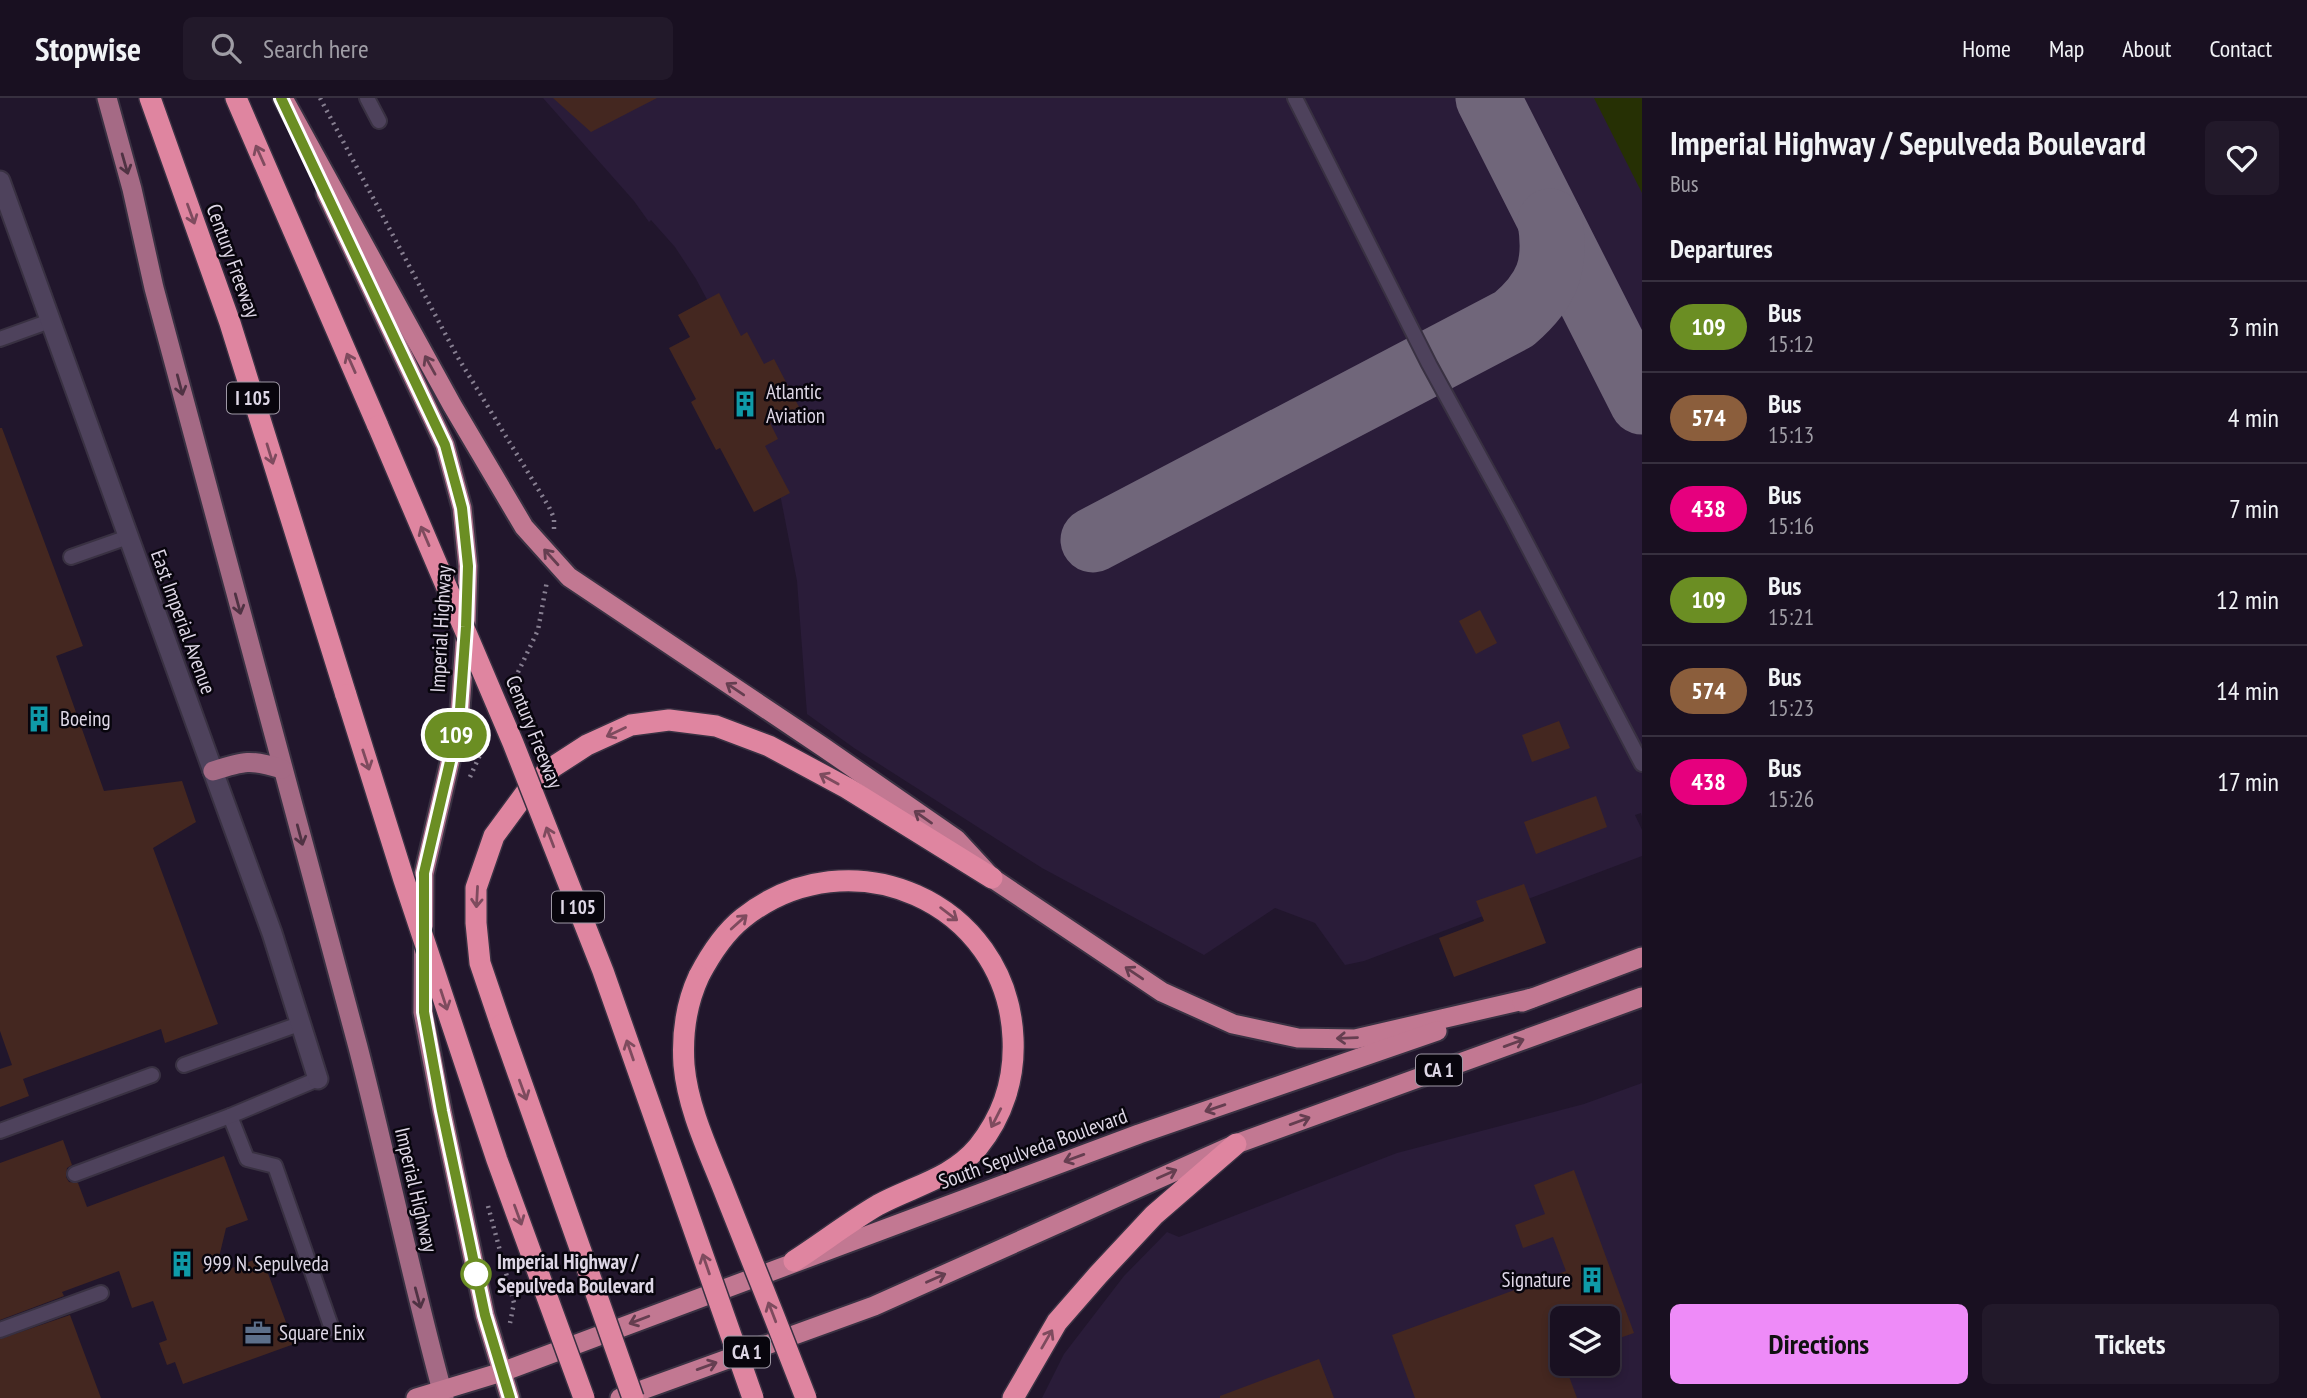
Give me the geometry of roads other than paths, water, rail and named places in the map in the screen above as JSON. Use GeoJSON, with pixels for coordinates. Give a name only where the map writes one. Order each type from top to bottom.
{"type":"FeatureCollection","features":[{"type":"Feature","properties":{"kind":"highway","name":"Century Freeway"},"geometry":{"type":"LineString","coordinates":[[150,98],[230,323],[404,880],[493,1147],[584,1398]]}},
{"type":"Feature","properties":{"kind":"highway","name":"Century Freeway"},"geometry":{"type":"LineString","coordinates":[[236,98],[513,743],[603,971],[753,1398]]}},
{"type":"Feature","properties":{"kind":"highway"},"geometry":{"type":"LineString","coordinates":[[282,98],[452,405],[524,527],[569,577],[956,839],[992,878]]}},
{"type":"Feature","properties":{"kind":"highway"},"geometry":{"type":"LineString","coordinates":[[633,1398],[500,1025],[480,963],[476,923],[476,888],[494,836],[530,787],[553,767],[587,745],[631,725],[669,719],[716,726],[769,746],[847,789],[992,878],[1162,992],[1233,1024],[1298,1038],[1356,1038],[1532,998]]}},
{"type":"Feature","properties":{"kind":"highway"},"geometry":{"type":"LineString","coordinates":[[794,1261],[879,1205],[944,1175],[963,1162],[976,1149],[1000,1112],[1013,1067],[1013,1027],[1004,991],[985,951],[945,910],[913,892],[897,887],[862,880],[814,883],[762,905],[742,919],[711,954],[689,1002],[684,1029],[684,1065],[690,1097],[806,1398]]}},
{"type":"Feature","properties":{"kind":"highway","name":"South Sepulveda Boulevard"},"geometry":{"type":"LineString","coordinates":[[443,1394],[1139,1134],[1532,998],[1642,957]]}},
{"type":"Feature","properties":{"kind":"highway","name":"CA 1"},"geometry":{"type":"LineString","coordinates":[[620,1398],[874,1306],[1236,1144],[1642,997]]}},
{"type":"Feature","properties":{"kind":"highway"},"geometry":{"type":"LineString","coordinates":[[1013,1398],[1057,1322],[1098,1275],[1154,1215],[1236,1144]]}},
{"type":"Feature","properties":{"kind":"highway","name":"CA 1"},"geometry":{"type":"LineString","coordinates":[[416,1398],[443,1394]]}},
{"type":"Feature","properties":{"kind":"main road","name":"Imperial Highway"},"geometry":{"type":"LineString","coordinates":[[107,98],[132,188],[154,288],[376,1118],[401,1232],[443,1394]]}},
{"type":"Feature","properties":{"kind":"main road","name":"Imperial Highway"},"geometry":{"type":"LineString","coordinates":[[282,98],[445,445],[462,508],[468,566],[459,723],[424,873],[424,1012],[485,1315],[510,1398]]}},
{"type":"Feature","properties":{"kind":"main road"},"geometry":{"type":"LineString","coordinates":[[213,771],[242,762],[259,762],[282,769]]}},
{"type":"Feature","properties":{"kind":"street","name":"East Imperial Avenue"},"geometry":{"type":"LineString","coordinates":[[0,181],[272,933],[318,1079]]}},
{"type":"Feature","properties":{"kind":"lane"},"geometry":{"type":"LineString","coordinates":[[367,98],[379,121]]}},
{"type":"Feature","properties":{"kind":"lane"},"geometry":{"type":"LineString","coordinates":[[1295,98],[1429,364],[1642,764]]}},
{"type":"Feature","properties":{"kind":"lane"},"geometry":{"type":"LineString","coordinates":[[0,339],[50,321]]}},
{"type":"Feature","properties":{"kind":"lane"},"geometry":{"type":"LineString","coordinates":[[71,557],[128,537]]}},
{"type":"Feature","properties":{"kind":"lane"},"geometry":{"type":"LineString","coordinates":[[184,1065],[302,1023]]}},
{"type":"Feature","properties":{"kind":"lane"},"geometry":{"type":"LineString","coordinates":[[0,1131],[152,1075]]}},
{"type":"Feature","properties":{"kind":"lane"},"geometry":{"type":"LineString","coordinates":[[75,1174],[230,1116],[318,1079]]}},
{"type":"Feature","properties":{"kind":"lane"},"geometry":{"type":"LineString","coordinates":[[230,1116],[247,1159],[275,1166],[332,1329]]}},
{"type":"Feature","properties":{"kind":"lane"},"geometry":{"type":"LineString","coordinates":[[0,1330],[101,1293]]}},
{"type":"Feature","properties":{"kind":"place","name":"Atlantic Aviation"},"geometry":{"type":"Point","coordinates":[745,404]}},
{"type":"Feature","properties":{"kind":"place","name":"Boeing"},"geometry":{"type":"Point","coordinates":[39,719]}},
{"type":"Feature","properties":{"kind":"place","name":"999 N. Sepulveda"},"geometry":{"type":"Point","coordinates":[182,1264]}},
{"type":"Feature","properties":{"kind":"place","name":"Imperial Highway / Sepulveda Boulevard"},"geometry":{"type":"Point","coordinates":[476,1274]}},
{"type":"Feature","properties":{"kind":"place","name":"Signature"},"geometry":{"type":"Point","coordinates":[1592,1280]}},
{"type":"Feature","properties":{"kind":"place","name":"Square Enix"},"geometry":{"type":"Point","coordinates":[258,1333]}}]}
